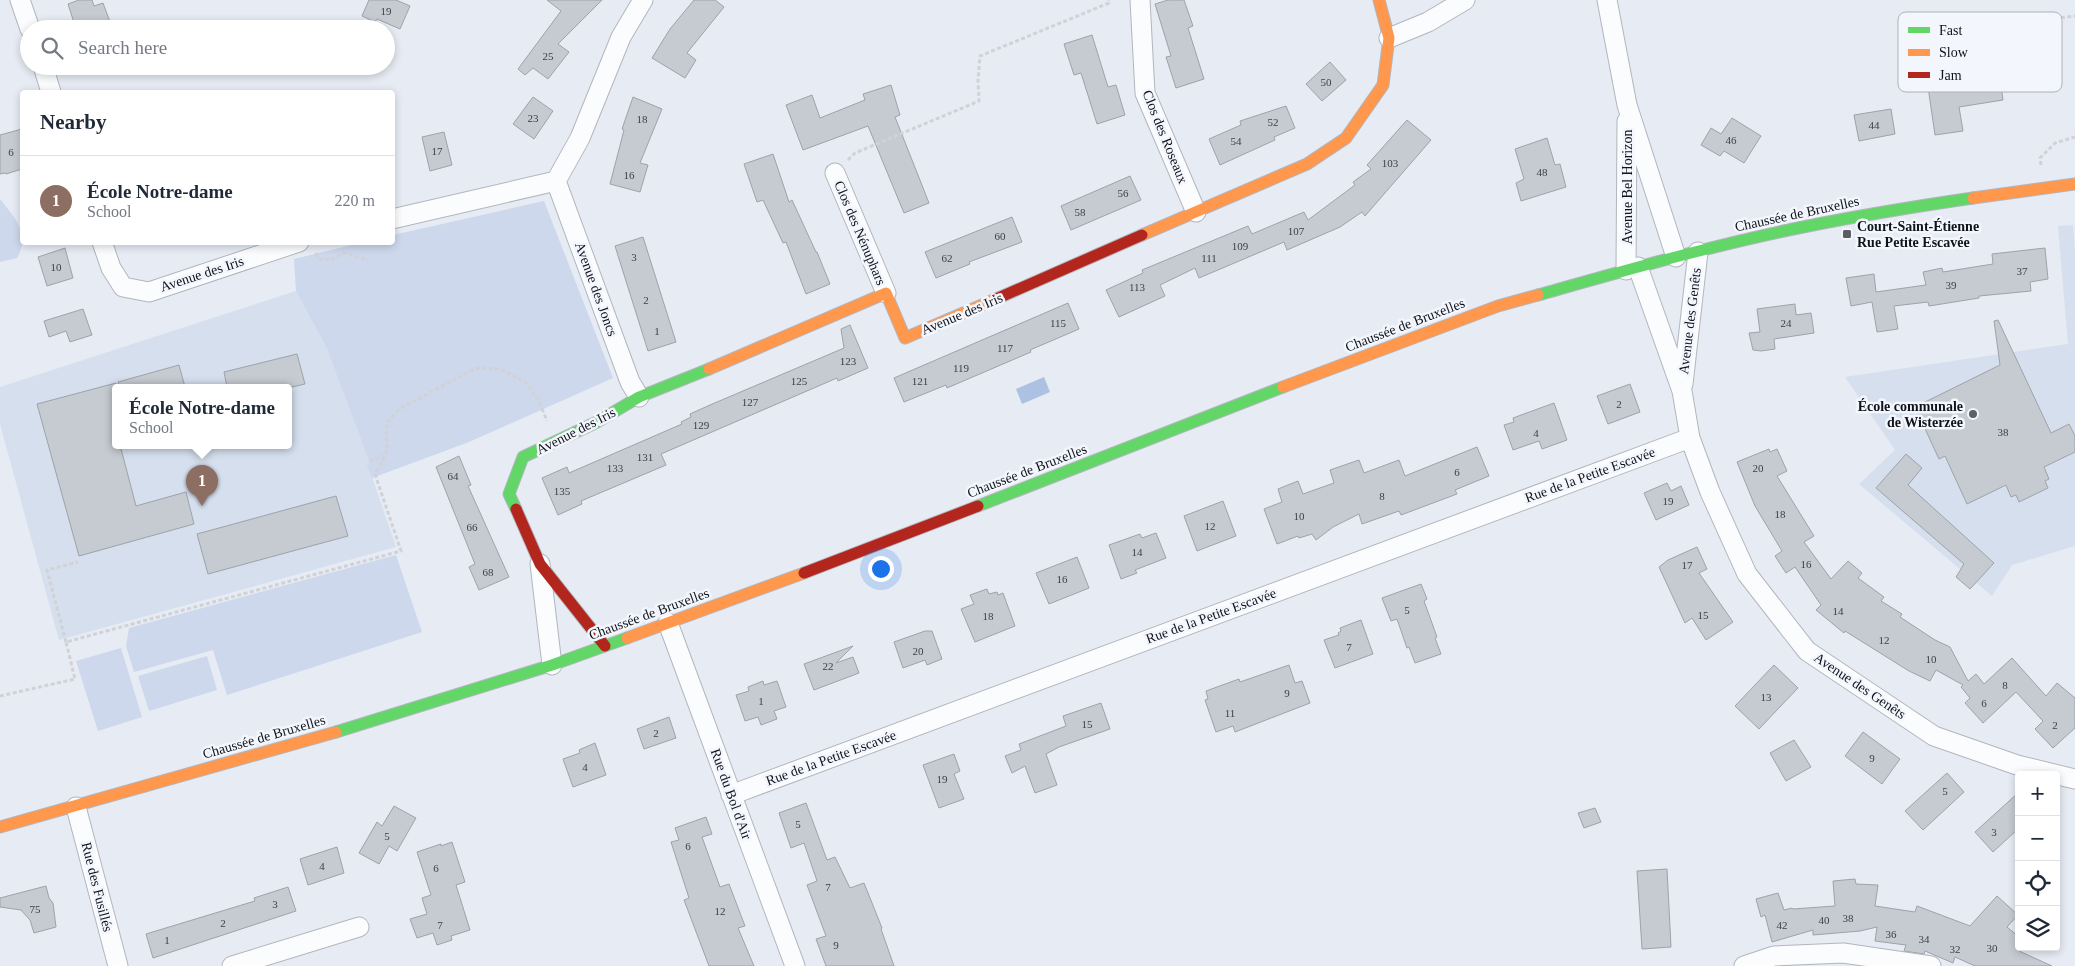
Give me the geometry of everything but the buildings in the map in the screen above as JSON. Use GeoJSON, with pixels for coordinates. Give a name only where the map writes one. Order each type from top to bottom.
{"type":"FeatureCollection","features":[{"type":"Feature","properties":{"kind":"main road","name":"Avenue des Iris"},"geometry":{"type":"LineString","coordinates":[[605,646],[540,564],[509,494],[523,457],[597,422],[639,397],[682,381],[886,294],[905,338],[1307,164],[1346,138],[1383,85],[1389,38],[1379,0]]}},
{"type":"Feature","properties":{"kind":"main road","name":"Chaussée de Bruxelles"},"geometry":{"type":"LineString","coordinates":[[0,827],[366,724],[552,665],[836,562],[1275,390],[1498,306],[1632,268],[1806,226],[1907,208],[2075,184]]}},
{"type":"Feature","properties":{"kind":"street"},"geometry":{"type":"LineString","coordinates":[[20,0],[27,20]]}},
{"type":"Feature","properties":{"kind":"street"},"geometry":{"type":"LineString","coordinates":[[395,218],[556,181],[580,138],[620,37],[644,0]]}},
{"type":"Feature","properties":{"kind":"street","name":"Clos des Roseaux"},"geometry":{"type":"LineString","coordinates":[[1140,0],[1145,93],[1196,212]]}},
{"type":"Feature","properties":{"kind":"street"},"geometry":{"type":"LineString","coordinates":[[1389,38],[1428,22],[1465,0]]}},
{"type":"Feature","properties":{"kind":"street","name":"Avenue Bel Horizon"},"geometry":{"type":"LineString","coordinates":[[1607,0],[1627,105],[1676,257]]}},
{"type":"Feature","properties":{"kind":"street"},"geometry":{"type":"LineString","coordinates":[[46,75],[51,90]]}},
{"type":"Feature","properties":{"kind":"street","name":"Avenue Bel Horizon"},"geometry":{"type":"LineString","coordinates":[[1627,105],[1632,268]]}},
{"type":"Feature","properties":{"kind":"street","name":"Clos des Nénuphars"},"geometry":{"type":"LineString","coordinates":[[835,173],[886,294]]}},
{"type":"Feature","properties":{"kind":"street","name":"Avenue des Joncs"},"geometry":{"type":"LineString","coordinates":[[556,181],[630,382],[639,397]]}},
{"type":"Feature","properties":{"kind":"street","name":"Avenue des Iris"},"geometry":{"type":"LineString","coordinates":[[103,245],[111,268],[123,287],[149,292],[307,247]]}},
{"type":"Feature","properties":{"kind":"street","name":"Avenue des Genêts"},"geometry":{"type":"LineString","coordinates":[[1682,391],[1698,252]]}},
{"type":"Feature","properties":{"kind":"street","name":"Avenue des Genêts"},"geometry":{"type":"LineString","coordinates":[[1632,268],[1682,391],[1690,438],[1710,492],[1747,574],[1806,651],[1934,736],[2017,765],[2075,779]]}},
{"type":"Feature","properties":{"kind":"street","name":"Rue de la Petite Escavée"},"geometry":{"type":"LineString","coordinates":[[731,795],[1690,438]]}},
{"type":"Feature","properties":{"kind":"street","name":"Avenue des Iris"},"geometry":{"type":"LineString","coordinates":[[540,564],[552,665]]}},
{"type":"Feature","properties":{"kind":"street","name":"Rue du Bol d'Air"},"geometry":{"type":"LineString","coordinates":[[668,623],[795,966]]}},
{"type":"Feature","properties":{"kind":"street","name":"Rue des Fusillés"},"geometry":{"type":"LineString","coordinates":[[76,807],[118,966]]}},
{"type":"Feature","properties":{"kind":"street"},"geometry":{"type":"LineString","coordinates":[[232,966],[358,927]]}},
{"type":"Feature","properties":{"kind":"street"},"geometry":{"type":"LineString","coordinates":[[1744,966],[1774,956],[1843,953],[1931,966]]}},
{"type":"Feature","properties":{"kind":"path"},"geometry":{"type":"LineString","coordinates":[[835,173],[855,153],[979,101],[980,56],[1109,4],[1109,0]]}},
{"type":"Feature","properties":{"kind":"path"},"geometry":{"type":"LineString","coordinates":[[2062,17],[2075,16]]}},
{"type":"Feature","properties":{"kind":"path"},"geometry":{"type":"LineString","coordinates":[[2055,143],[2075,137]]}},
{"type":"Feature","properties":{"kind":"path"},"geometry":{"type":"LineString","coordinates":[[307,247],[318,259],[331,260],[344,253],[368,260]]}},
{"type":"Feature","properties":{"kind":"path"},"geometry":{"type":"LineString","coordinates":[[66,642],[401,552],[376,474],[385,456],[385,431],[389,418],[400,409],[476,368],[501,369],[525,382],[538,399],[556,441]]}},
{"type":"Feature","properties":{"kind":"path"},"geometry":{"type":"LineString","coordinates":[[370,460],[385,456]]}},
{"type":"Feature","properties":{"kind":"path"},"geometry":{"type":"LineString","coordinates":[[0,696],[75,679],[47,570],[78,562]]}},
{"type":"Feature","properties":{"kind":"shaded area"},"geometry":{"type":"Polygon","coordinates":[[[0,199],[16,220],[20,229],[22,245],[17,258],[0,262],[0,199]]]}},
{"type":"Feature","properties":{"kind":"shaded area"},"geometry":{"type":"Polygon","coordinates":[[[544,201],[613,378],[469,442],[372,478],[367,465],[370,463],[327,349],[296,291],[294,259],[352,245],[395,245],[395,235],[544,201]]]}},
{"type":"Feature","properties":{"kind":"shaded area","name":"École communale de Wisterzée"},"geometry":{"type":"Polygon","coordinates":[[[2073,225],[2075,251],[2075,546],[2012,565],[1992,596],[1859,484],[1895,450],[1845,377],[2068,344],[2058,226],[2073,225]]]}},
{"type":"Feature","properties":{"kind":"shaded area"},"geometry":{"type":"Polygon","coordinates":[[[296,291],[327,349],[371,464],[368,465],[396,547],[59,640],[0,424],[0,387],[296,291]]]}},
{"type":"Feature","properties":{"kind":"shaded area"},"geometry":{"type":"Polygon","coordinates":[[[396,555],[422,632],[227,695],[213,650],[134,672],[126,646],[129,628],[396,555]]]}},
{"type":"Feature","properties":{"kind":"shaded area"},"geometry":{"type":"Polygon","coordinates":[[[121,648],[142,717],[98,731],[76,661],[121,648]]]}},
{"type":"Feature","properties":{"kind":"shaded area"},"geometry":{"type":"Polygon","coordinates":[[[207,656],[217,690],[149,711],[138,676],[207,656]]]}},
{"type":"Feature","properties":{"kind":"water"},"geometry":{"type":"Polygon","coordinates":[[[1044,377],[1050,392],[1022,404],[1016,389],[1044,377]]]}},
{"type":"Feature","properties":{"kind":"traffic: fast"},"geometry":{"type":"LineString","coordinates":[[1538,295],[1672,258],[1774,233],[1870,214],[1973,198]]}},
{"type":"Feature","properties":{"kind":"traffic: fast"},"geometry":{"type":"LineString","coordinates":[[516,509],[509,494],[523,457],[597,422],[639,397],[709,369]]}},
{"type":"Feature","properties":{"kind":"traffic: fast"},"geometry":{"type":"LineString","coordinates":[[978,506],[1283,387]]}},
{"type":"Feature","properties":{"kind":"traffic: fast"},"geometry":{"type":"LineString","coordinates":[[336,732],[552,665],[627,638]]}},
{"type":"Feature","properties":{"kind":"traffic: slow"},"geometry":{"type":"LineString","coordinates":[[1142,235],[1307,164],[1346,138],[1383,85],[1389,38],[1379,0]]}},
{"type":"Feature","properties":{"kind":"traffic: slow"},"geometry":{"type":"LineString","coordinates":[[1973,198],[2075,184]]}},
{"type":"Feature","properties":{"kind":"traffic: slow"},"geometry":{"type":"LineString","coordinates":[[709,369],[886,293],[905,338],[996,299]]}},
{"type":"Feature","properties":{"kind":"traffic: slow"},"geometry":{"type":"LineString","coordinates":[[1283,387],[1498,306],[1538,295]]}},
{"type":"Feature","properties":{"kind":"traffic: slow"},"geometry":{"type":"LineString","coordinates":[[627,638],[804,573]]}},
{"type":"Feature","properties":{"kind":"traffic: slow"},"geometry":{"type":"LineString","coordinates":[[0,827],[336,732]]}},
{"type":"Feature","properties":{"kind":"traffic: jam"},"geometry":{"type":"LineString","coordinates":[[996,299],[1142,235]]}},
{"type":"Feature","properties":{"kind":"traffic: jam"},"geometry":{"type":"LineString","coordinates":[[804,573],[978,506]]}},
{"type":"Feature","properties":{"kind":"traffic: jam"},"geometry":{"type":"LineString","coordinates":[[516,509],[540,564],[605,646]]}},
{"type":"Feature","properties":{"kind":"place","name":"Court-Saint-Étienne Rue Petite Escavée"},"geometry":{"type":"Point","coordinates":[1847,234]}},
{"type":"Feature","properties":{"kind":"place","name":"École communale de Wisterzée"},"geometry":{"type":"Point","coordinates":[1973,414]}},
{"type":"Feature","properties":{"kind":"place","name":"École Notre-dame"},"geometry":{"type":"Point","coordinates":[202,506]}}]}
